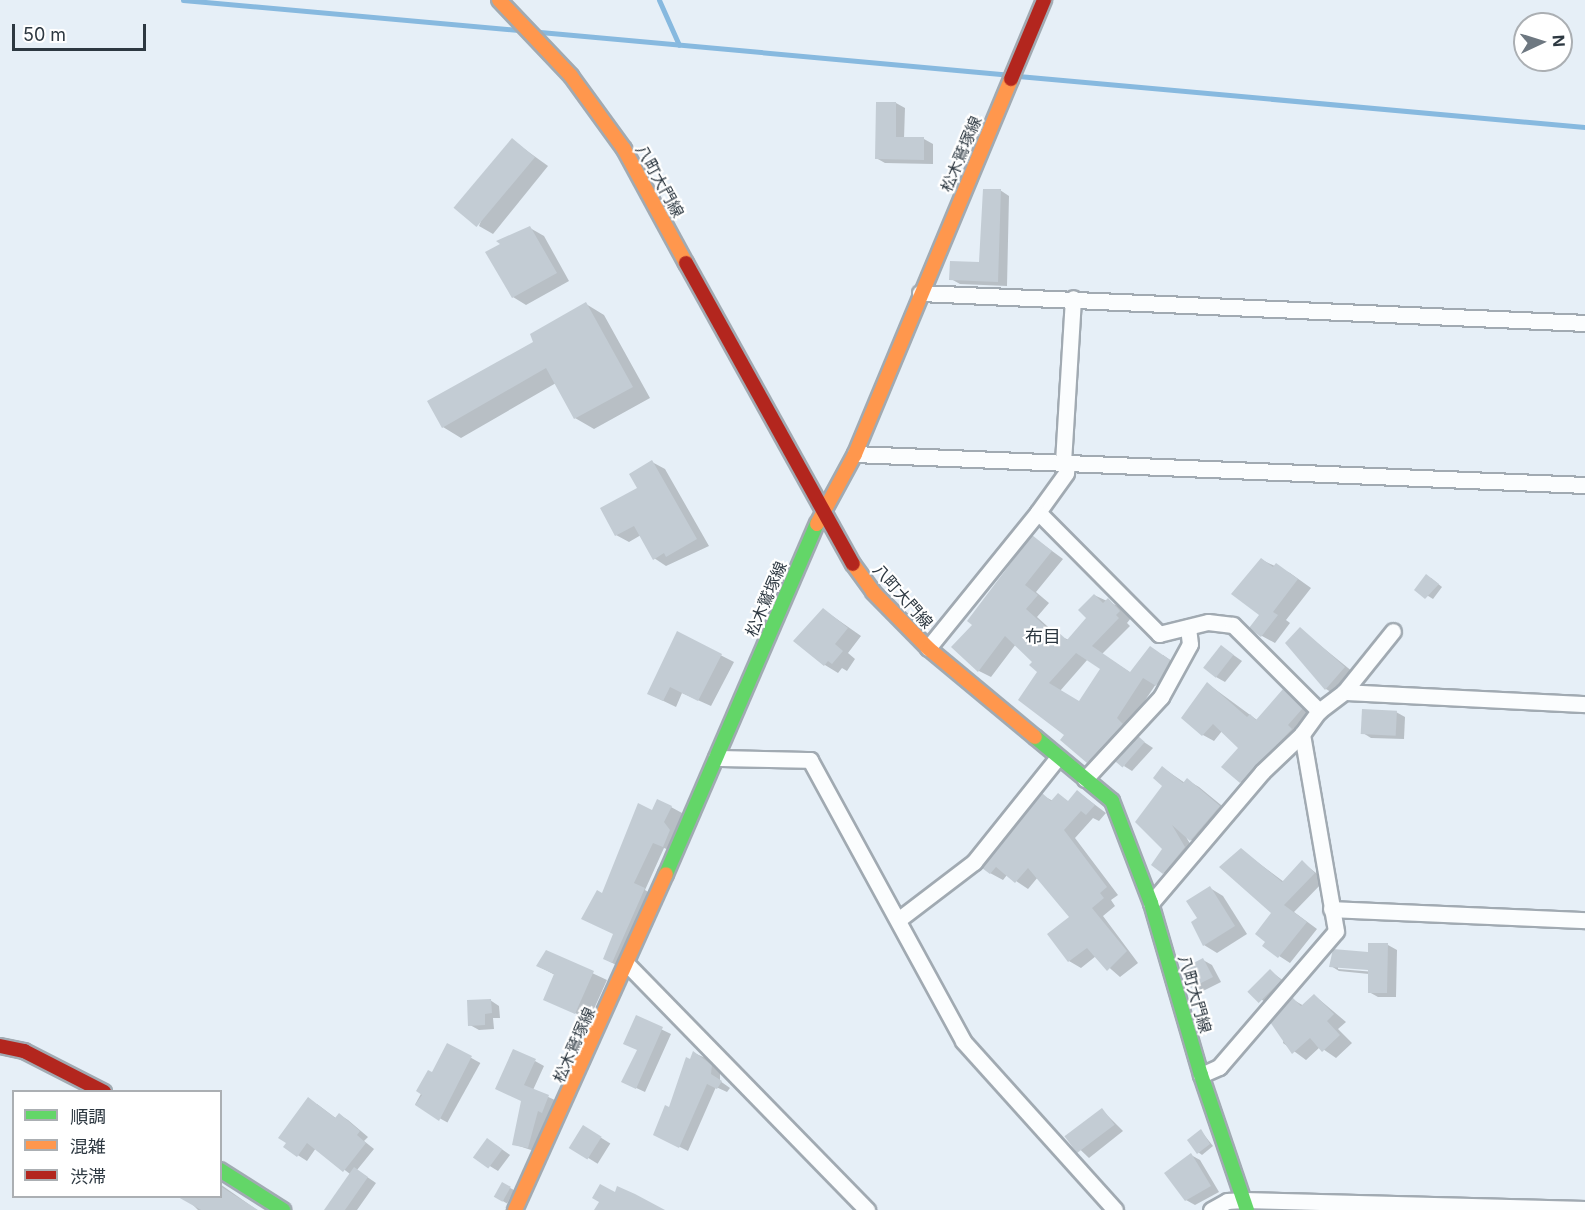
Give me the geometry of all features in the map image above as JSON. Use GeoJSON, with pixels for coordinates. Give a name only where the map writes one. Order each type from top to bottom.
{"type":"FeatureCollection","features":[{"type":"Feature","properties":{"kind":"main road","name":"松木鷲塚線"},"geometry":{"type":"LineString","coordinates":[[515,1210],[627,964],[823,510],[855,454],[920,293],[1044,0]]}},
{"type":"Feature","properties":{"kind":"main road","name":"八町大門線"},"geometry":{"type":"LineString","coordinates":[[501,1],[571,76],[624,149],[823,510],[873,592],[927,648],[1112,801],[1151,903],[1201,1075],[1245,1205]]}},
{"type":"Feature","properties":{"kind":"main road"},"geometry":{"type":"LineString","coordinates":[[0,1046],[24,1051],[100,1090]]}},
{"type":"Feature","properties":{"kind":"main road"},"geometry":{"type":"LineString","coordinates":[[222,1171],[283,1210]]}},
{"type":"Feature","properties":{"kind":"street"},"geometry":{"type":"LineString","coordinates":[[920,293],[1073,298],[1585,323]]}},
{"type":"Feature","properties":{"kind":"street"},"geometry":{"type":"LineString","coordinates":[[927,648],[1038,512],[1066,472],[1073,298]]}},
{"type":"Feature","properties":{"kind":"street"},"geometry":{"type":"LineString","coordinates":[[855,454],[1585,485],[1585,470]]}},
{"type":"Feature","properties":{"kind":"street"},"geometry":{"type":"LineString","coordinates":[[1038,512],[1159,634],[1208,622],[1233,625],[1319,711]]}},
{"type":"Feature","properties":{"kind":"street"},"geometry":{"type":"LineString","coordinates":[[1085,780],[1161,697],[1190,644],[1188,627]]}},
{"type":"Feature","properties":{"kind":"street"},"geometry":{"type":"LineString","coordinates":[[1151,903],[1262,772],[1302,734],[1319,711],[1344,692],[1393,631]]}},
{"type":"Feature","properties":{"kind":"street"},"geometry":{"type":"LineString","coordinates":[[1344,692],[1585,704]]}},
{"type":"Feature","properties":{"kind":"street"},"geometry":{"type":"LineString","coordinates":[[1201,1075],[1219,1067],[1336,931],[1302,734]]}},
{"type":"Feature","properties":{"kind":"street"},"geometry":{"type":"LineString","coordinates":[[898,920],[974,862],[1058,757]]}},
{"type":"Feature","properties":{"kind":"street"},"geometry":{"type":"LineString","coordinates":[[716,758],[810,760],[963,1041],[1115,1210]]}},
{"type":"Feature","properties":{"kind":"street"},"geometry":{"type":"LineString","coordinates":[[1331,909],[1585,920]]}},
{"type":"Feature","properties":{"kind":"street"},"geometry":{"type":"LineString","coordinates":[[627,964],[867,1210]]}},
{"type":"Feature","properties":{"kind":"street"},"geometry":{"type":"LineString","coordinates":[[1211,1210],[1227,1202],[1245,1205],[1585,1209]]}},
{"type":"Feature","properties":{"kind":"building"},"geometry":{"type":"Polygon","coordinates":[[[876,102],[896,102],[896,137],[924,137],[924,160],[875,159],[876,102]]]}},
{"type":"Feature","properties":{"kind":"building"},"geometry":{"type":"Polygon","coordinates":[[[512,138],[535,157],[476,227],[454,208],[512,138]]]}},
{"type":"Feature","properties":{"kind":"building"},"geometry":{"type":"Polygon","coordinates":[[[983,189],[1001,189],[998,282],[949,280],[950,261],[979,262],[983,189]]]}},
{"type":"Feature","properties":{"kind":"building"},"geometry":{"type":"Polygon","coordinates":[[[530,226],[557,273],[512,298],[485,252],[500,244],[496,241],[530,226]]]}},
{"type":"Feature","properties":{"kind":"building"},"geometry":{"type":"Polygon","coordinates":[[[586,302],[633,387],[574,419],[546,368],[442,428],[427,401],[533,342],[530,334],[586,302]]]}},
{"type":"Feature","properties":{"kind":"building"},"geometry":{"type":"Polygon","coordinates":[[[652,460],[697,539],[666,557],[664,553],[653,560],[634,526],[615,536],[600,508],[637,488],[629,474],[652,460]]]}},
{"type":"Feature","properties":{"kind":"building"},"geometry":{"type":"Polygon","coordinates":[[[1032,535],[1052,551],[1025,585],[1038,595],[1026,609],[1055,635],[1058,632],[1067,640],[1086,618],[1078,610],[1094,594],[1103,603],[1108,598],[1120,611],[1116,615],[1119,618],[1092,646],[1130,672],[1150,646],[1170,660],[1156,686],[1143,678],[1117,718],[1123,724],[1087,763],[1060,740],[1064,735],[1018,700],[1037,672],[1029,665],[1032,662],[1005,636],[978,672],[951,647],[972,625],[967,621],[1032,535]],[[1076,653],[1049,683],[1079,701],[1100,669],[1076,653]]]}},
{"type":"Feature","properties":{"kind":"building"},"geometry":{"type":"Polygon","coordinates":[[[1261,558],[1273,567],[1276,563],[1298,579],[1273,612],[1278,615],[1261,637],[1249,628],[1259,615],[1231,594],[1261,558]]]}},
{"type":"Feature","properties":{"kind":"building"},"geometry":{"type":"Polygon","coordinates":[[[1426,574],[1439,584],[1425,599],[1414,590],[1426,574]]]}},
{"type":"Feature","properties":{"kind":"building"},"geometry":{"type":"Polygon","coordinates":[[[823,608],[848,628],[835,644],[843,651],[832,664],[828,661],[824,666],[793,641],[823,608]]]}},
{"type":"Feature","properties":{"kind":"building"},"geometry":{"type":"Polygon","coordinates":[[[1300,627],[1345,667],[1325,690],[1285,643],[1300,627]]]}},
{"type":"Feature","properties":{"kind":"building"},"geometry":{"type":"Polygon","coordinates":[[[677,631],[722,654],[698,701],[670,687],[663,701],[647,694],[677,631]]]}},
{"type":"Feature","properties":{"kind":"building"},"geometry":{"type":"Polygon","coordinates":[[[1221,645],[1234,655],[1216,678],[1203,668],[1221,645]]]}},
{"type":"Feature","properties":{"kind":"building"},"geometry":{"type":"Polygon","coordinates":[[[1207,682],[1247,717],[1250,714],[1256,720],[1283,689],[1303,708],[1288,725],[1292,729],[1240,783],[1221,767],[1238,748],[1213,724],[1202,736],[1181,718],[1207,682]]]}},
{"type":"Feature","properties":{"kind":"building"},"geometry":{"type":"Polygon","coordinates":[[[1362,709],[1397,711],[1396,736],[1361,734],[1362,709]]]}},
{"type":"Feature","properties":{"kind":"building"},"geometry":{"type":"Polygon","coordinates":[[[1138,736],[1145,742],[1122,768],[1116,762],[1138,736]]]}},
{"type":"Feature","properties":{"kind":"building"},"geometry":{"type":"Polygon","coordinates":[[[1162,766],[1183,783],[1187,778],[1220,806],[1190,841],[1172,825],[1185,847],[1163,874],[1151,865],[1162,849],[1135,822],[1162,786],[1153,778],[1162,766]]]}},
{"type":"Feature","properties":{"kind":"building"},"geometry":{"type":"Polygon","coordinates":[[[1077,790],[1095,805],[1086,815],[1081,811],[1064,830],[1107,887],[1100,893],[1104,898],[1092,908],[1127,951],[1107,971],[1087,948],[1068,962],[1047,934],[1069,917],[1028,868],[1015,883],[996,867],[990,874],[982,868],[1042,793],[1051,801],[1058,793],[1068,801],[1077,790]]]}},
{"type":"Feature","properties":{"kind":"building"},"geometry":{"type":"Polygon","coordinates":[[[657,799],[672,806],[664,822],[670,830],[663,847],[653,843],[634,883],[645,888],[612,963],[603,959],[613,934],[581,919],[597,890],[602,893],[638,803],[652,810],[657,799]]]}},
{"type":"Feature","properties":{"kind":"building"},"geometry":{"type":"Polygon","coordinates":[[[1241,848],[1282,882],[1302,860],[1315,873],[1284,905],[1307,922],[1278,958],[1262,946],[1265,942],[1255,934],[1271,913],[1219,867],[1241,848]]]}},
{"type":"Feature","properties":{"kind":"building"},"geometry":{"type":"Polygon","coordinates":[[[1210,886],[1235,926],[1203,946],[1191,922],[1197,918],[1186,901],[1210,886]]]}},
{"type":"Feature","properties":{"kind":"building"},"geometry":{"type":"Polygon","coordinates":[[[1368,943],[1388,943],[1387,993],[1368,993],[1368,970],[1329,967],[1333,949],[1368,952],[1368,943]]]}},
{"type":"Feature","properties":{"kind":"building"},"geometry":{"type":"Polygon","coordinates":[[[546,950],[594,971],[575,1014],[543,1000],[554,974],[536,966],[546,950]]]}},
{"type":"Feature","properties":{"kind":"building"},"geometry":{"type":"Polygon","coordinates":[[[1203,958],[1213,977],[1191,988],[1184,968],[1203,958]]]}},
{"type":"Feature","properties":{"kind":"building"},"geometry":{"type":"Polygon","coordinates":[[[1270,969],[1281,980],[1259,1003],[1247,992],[1270,969]]]}},
{"type":"Feature","properties":{"kind":"building"},"geometry":{"type":"Polygon","coordinates":[[[1314,994],[1334,1014],[1327,1021],[1340,1035],[1322,1052],[1310,1038],[1292,1054],[1270,1022],[1292,997],[1301,1006],[1314,994]]]}},
{"type":"Feature","properties":{"kind":"building"},"geometry":{"type":"Polygon","coordinates":[[[491,999],[492,1013],[485,1014],[485,1025],[468,1026],[467,1000],[491,999]]]}},
{"type":"Feature","properties":{"kind":"building"},"geometry":{"type":"Polygon","coordinates":[[[636,1015],[663,1027],[636,1089],[621,1082],[637,1050],[623,1044],[636,1015]]]}},
{"type":"Feature","properties":{"kind":"building"},"geometry":{"type":"Polygon","coordinates":[[[447,1043],[472,1056],[439,1121],[415,1105],[422,1095],[416,1091],[428,1070],[432,1072],[447,1043]]]}},
{"type":"Feature","properties":{"kind":"building"},"geometry":{"type":"Polygon","coordinates":[[[513,1049],[536,1059],[524,1085],[549,1095],[542,1113],[538,1111],[528,1148],[512,1145],[521,1101],[495,1089],[513,1049]]]}},
{"type":"Feature","properties":{"kind":"building"},"geometry":{"type":"Polygon","coordinates":[[[693,1051],[712,1065],[711,1074],[722,1081],[717,1089],[707,1084],[679,1148],[653,1135],[665,1105],[669,1107],[686,1057],[690,1059],[693,1051]]]}},
{"type":"Feature","properties":{"kind":"building"},"geometry":{"type":"Polygon","coordinates":[[[308,1097],[335,1118],[339,1113],[360,1131],[357,1135],[366,1143],[343,1172],[307,1143],[297,1157],[283,1147],[286,1143],[278,1138],[308,1097]]]}},
{"type":"Feature","properties":{"kind":"building"},"geometry":{"type":"Polygon","coordinates":[[[1102,1108],[1115,1125],[1077,1153],[1064,1136],[1102,1108]]]}},
{"type":"Feature","properties":{"kind":"building"},"geometry":{"type":"Polygon","coordinates":[[[583,1125],[602,1137],[587,1160],[569,1148],[583,1125]]]}},
{"type":"Feature","properties":{"kind":"building"},"geometry":{"type":"Polygon","coordinates":[[[1201,1129],[1210,1144],[1197,1154],[1187,1140],[1201,1129]]]}},
{"type":"Feature","properties":{"kind":"building"},"geometry":{"type":"Polygon","coordinates":[[[487,1138],[502,1149],[488,1169],[473,1157],[487,1138]]]}},
{"type":"Feature","properties":{"kind":"building"},"geometry":{"type":"Polygon","coordinates":[[[1191,1153],[1211,1186],[1185,1201],[1164,1173],[1191,1153]]]}},
{"type":"Feature","properties":{"kind":"building"},"geometry":{"type":"Polygon","coordinates":[[[354,1167],[368,1177],[345,1210],[324,1210],[354,1167]]]}},
{"type":"Feature","properties":{"kind":"building"},"geometry":{"type":"Polygon","coordinates":[[[502,1182],[511,1187],[503,1202],[494,1197],[502,1182]]]}},
{"type":"Feature","properties":{"kind":"building"},"geometry":{"type":"Polygon","coordinates":[[[600,1184],[615,1192],[617,1186],[665,1210],[594,1210],[599,1202],[592,1198],[600,1184]]]}},
{"type":"Feature","properties":{"kind":"building"},"geometry":{"type":"Polygon","coordinates":[[[222,1187],[258,1210],[201,1210],[180,1198],[222,1198],[222,1187]]]}},
{"type":"Feature","properties":{"kind":"waterway"},"geometry":{"type":"LineString","coordinates":[[183,0],[516,30]]}},
{"type":"Feature","properties":{"kind":"waterway"},"geometry":{"type":"LineString","coordinates":[[659,0],[679,45]]}},
{"type":"Feature","properties":{"kind":"waterway"},"geometry":{"type":"LineString","coordinates":[[540,32],[1006,74]]}},
{"type":"Feature","properties":{"kind":"waterway"},"geometry":{"type":"LineString","coordinates":[[1018,76],[1585,127]]}},
{"type":"Feature","properties":{"kind":"traffic: fast"},"geometry":{"type":"LineString","coordinates":[[666,874],[817,524]]}},
{"type":"Feature","properties":{"kind":"traffic: fast"},"geometry":{"type":"LineString","coordinates":[[1035,737],[1112,801],[1151,903],[1201,1075],[1247,1210]]}},
{"type":"Feature","properties":{"kind":"traffic: fast"},"geometry":{"type":"LineString","coordinates":[[222,1171],[283,1210]]}},
{"type":"Feature","properties":{"kind":"traffic: slow"},"geometry":{"type":"LineString","coordinates":[[499,0],[571,76],[624,149],[686,263]]}},
{"type":"Feature","properties":{"kind":"traffic: slow"},"geometry":{"type":"LineString","coordinates":[[817,524],[855,454],[1011,79]]}},
{"type":"Feature","properties":{"kind":"traffic: slow"},"geometry":{"type":"LineString","coordinates":[[853,564],[873,592],[928,648],[1035,737]]}},
{"type":"Feature","properties":{"kind":"traffic: slow"},"geometry":{"type":"LineString","coordinates":[[515,1210],[666,874]]}},
{"type":"Feature","properties":{"kind":"traffic: jam"},"geometry":{"type":"LineString","coordinates":[[1011,79],[1044,0]]}},
{"type":"Feature","properties":{"kind":"traffic: jam"},"geometry":{"type":"LineString","coordinates":[[686,263],[853,564]]}},
{"type":"Feature","properties":{"kind":"traffic: jam"},"geometry":{"type":"LineString","coordinates":[[0,1046],[24,1051],[100,1090]]}},
{"type":"Feature","properties":{"kind":"district","name":"布目"},"geometry":{"type":"Point","coordinates":[1043,637]}}]}
